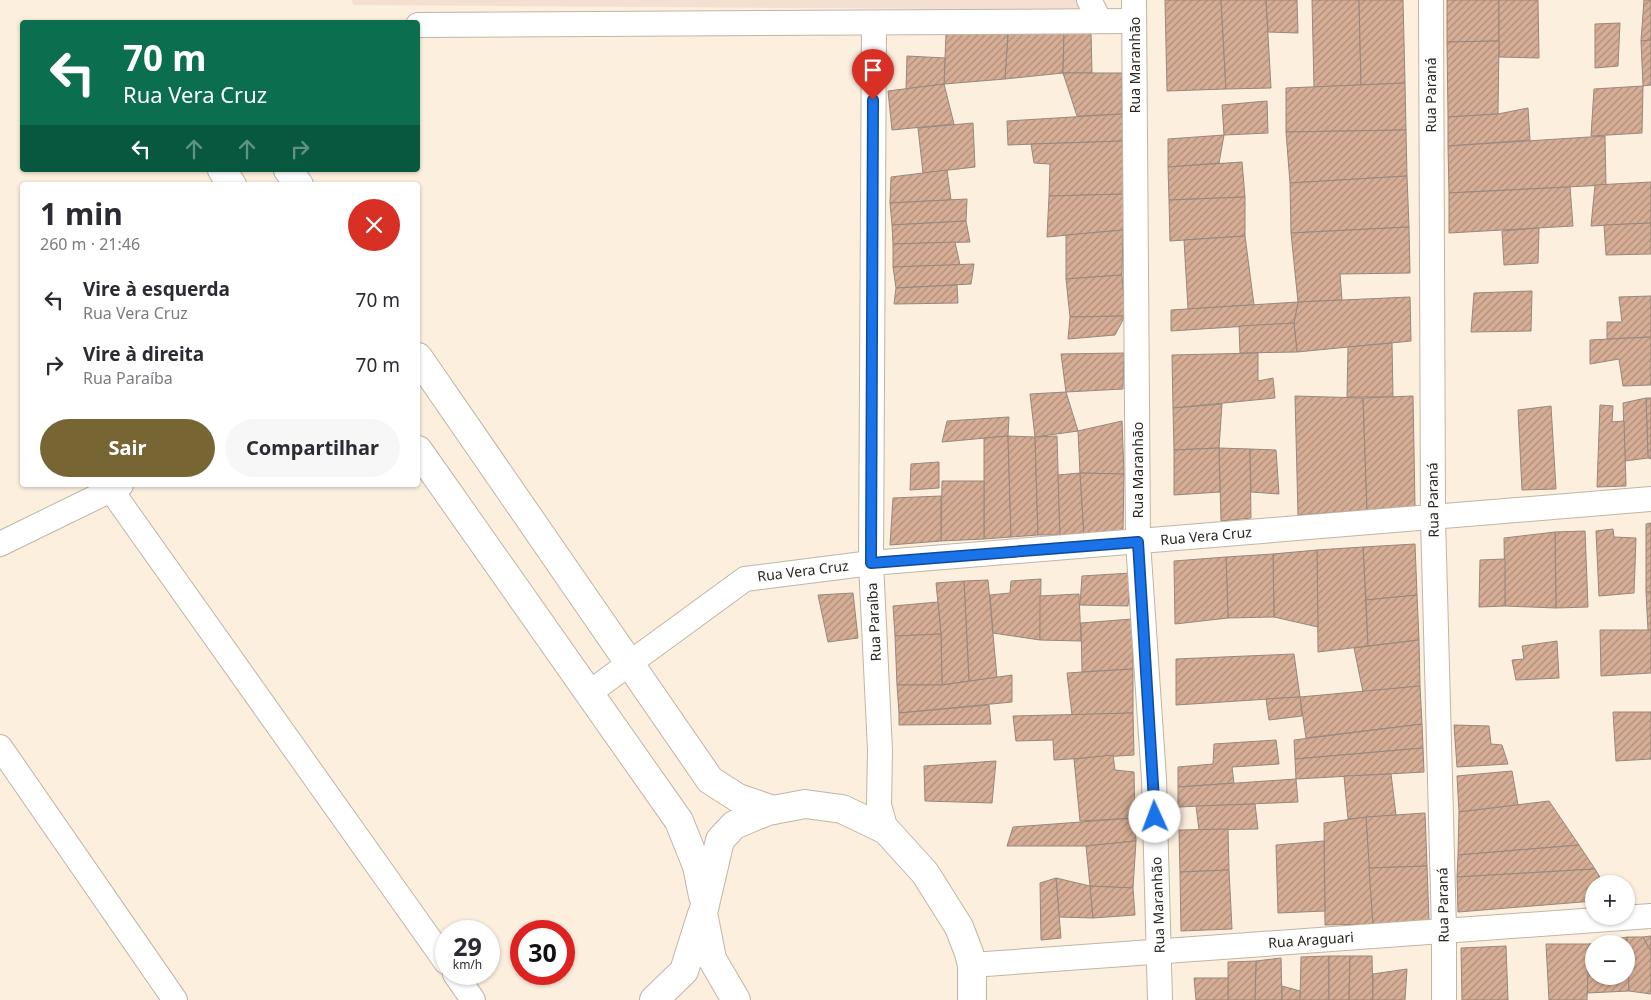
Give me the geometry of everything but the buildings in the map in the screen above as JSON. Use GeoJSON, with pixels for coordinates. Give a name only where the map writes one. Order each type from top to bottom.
{"type":"FeatureCollection","features":[{"type":"Feature","properties":{"kind":"street"},"geometry":{"type":"LineString","coordinates":[[1089,0],[1100,21]]}},
{"type":"Feature","properties":{"kind":"street","name":"Rua Paraná"},"geometry":{"type":"LineString","coordinates":[[1431,0],[1433,518],[1444,930],[1444,1000]]}},
{"type":"Feature","properties":{"kind":"street"},"geometry":{"type":"LineString","coordinates":[[420,25],[1100,21],[1134,11]]}},
{"type":"Feature","properties":{"kind":"street","name":"Rua Maranhão"},"geometry":{"type":"LineString","coordinates":[[1134,11],[1138,542],[1154,779],[1160,1000]]}},
{"type":"Feature","properties":{"kind":"street","name":"Rua Paraíba"},"geometry":{"type":"LineString","coordinates":[[874,23],[871,563],[880,750],[879,805],[886,830]]}},
{"type":"Feature","properties":{"kind":"street"},"geometry":{"type":"LineString","coordinates":[[420,360],[710,780],[738,798],[773,810]]}},
{"type":"Feature","properties":{"kind":"street"},"geometry":{"type":"LineString","coordinates":[[420,453],[679,821],[697,866],[712,959],[736,1000]]}},
{"type":"Feature","properties":{"kind":"street"},"geometry":{"type":"LineString","coordinates":[[0,544],[116,487],[435,946]]}},
{"type":"Feature","properties":{"kind":"street","name":"Rua Vera Cruz"},"geometry":{"type":"LineString","coordinates":[[589,693],[745,578],[871,563],[1651,499]]}},
{"type":"Feature","properties":{"kind":"street"},"geometry":{"type":"LineString","coordinates":[[0,747],[175,1000]]}},
{"type":"Feature","properties":{"kind":"street"},"geometry":{"type":"LineString","coordinates":[[654,1000],[684,971],[704,908],[720,840],[734,825],[773,810],[805,804],[842,809],[886,830],[925,873],[945,901],[959,926],[972,965],[972,1000]]}},
{"type":"Feature","properties":{"kind":"street","name":"Rua Araguari"},"geometry":{"type":"LineString","coordinates":[[972,965],[1651,916]]}},
{"type":"Feature","properties":{"kind":"street"},"geometry":{"type":"LineString","coordinates":[[463,985],[474,1000]]}},
{"type":"Feature","properties":{"kind":"shaded area"},"geometry":{"type":"Polygon","coordinates":[[[351,0],[1076,0],[1082,10],[354,5],[351,0]]]}},
{"type":"Feature","properties":{"kind":"route"},"geometry":{"type":"LineString","coordinates":[[873,100],[871,563],[1138,542],[1155,817]]}}]}
